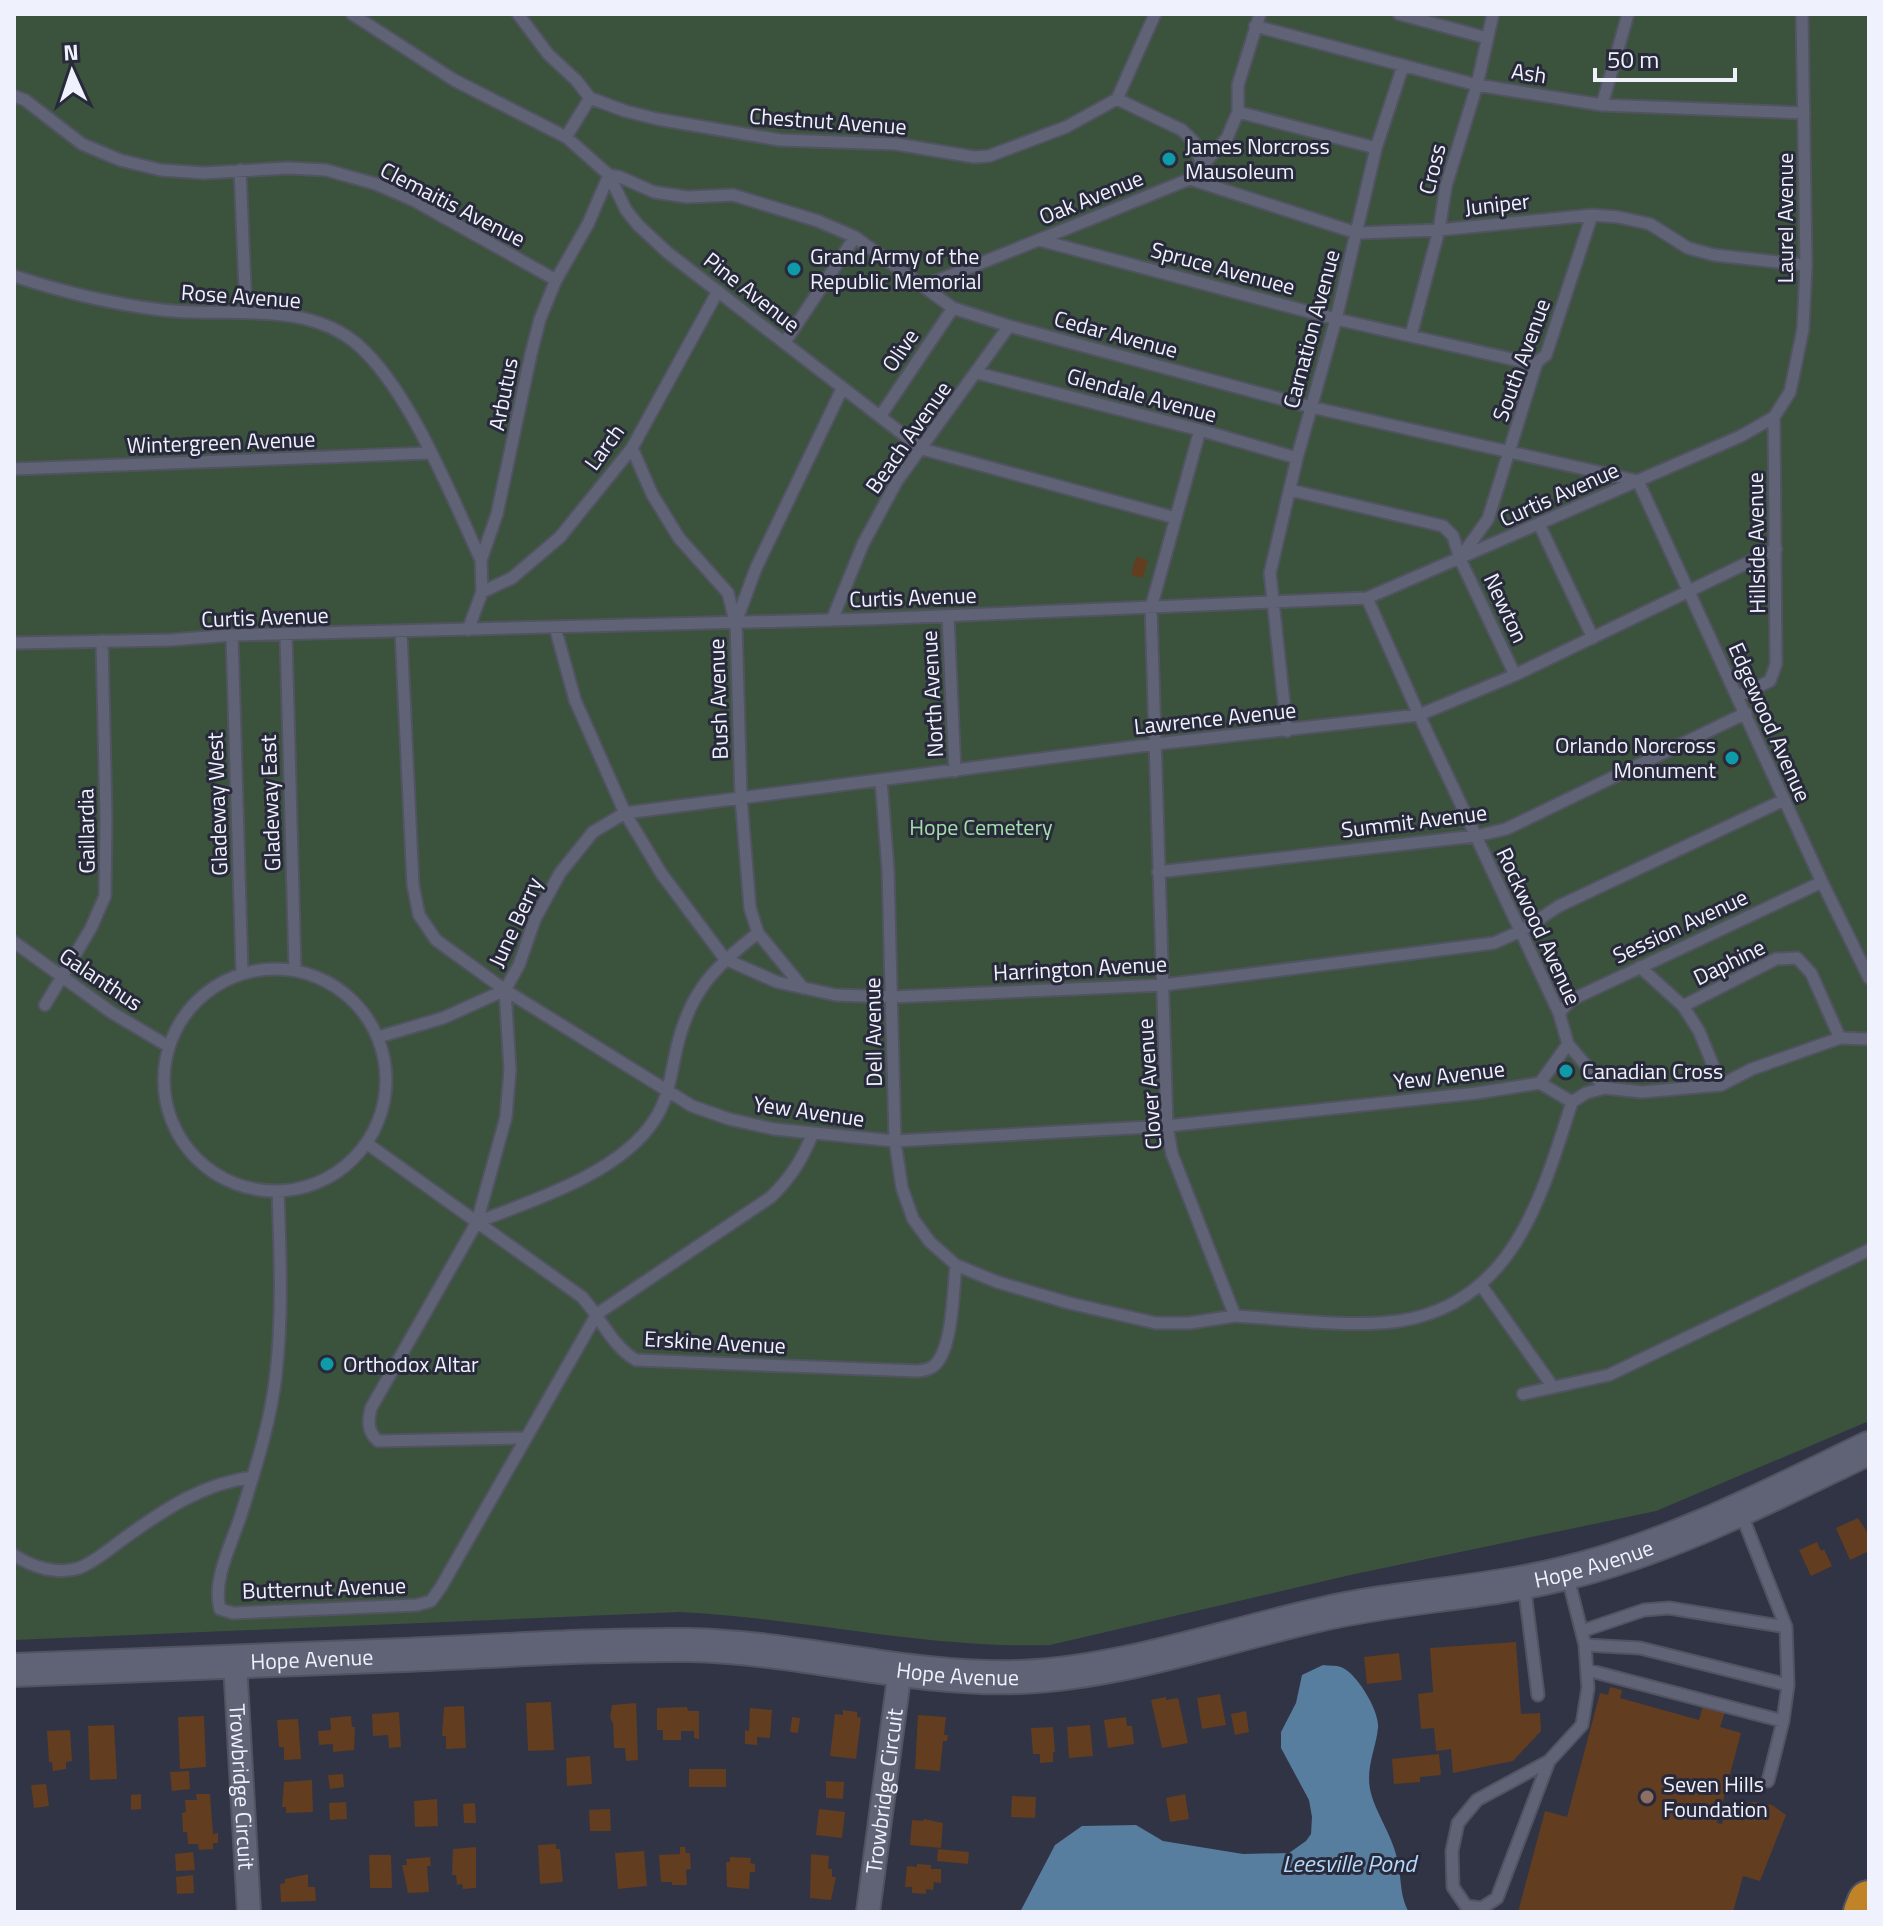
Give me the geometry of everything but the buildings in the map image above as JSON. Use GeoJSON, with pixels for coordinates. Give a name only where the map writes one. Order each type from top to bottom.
{"type":"FeatureCollection","features":[{"type":"Feature","properties":{"kind":"highway"},"geometry":{"type":"LineString","coordinates":[[1865,1912],[1869,1902]]}},
{"type":"Feature","properties":{"kind":"main road","name":"Hope Avenue"},"geometry":{"type":"LineString","coordinates":[[14,1670],[693,1645],[792,1654],[957,1676],[1020,1677],[1062,1673],[1132,1660],[1323,1614],[1524,1583],[1566,1573],[1657,1546],[1869,1448]]}},
{"type":"Feature","properties":{"kind":"street","name":"Trowbridge Circuit"},"geometry":{"type":"LineString","coordinates":[[235,1663],[249,1912]]}},
{"type":"Feature","properties":{"kind":"street","name":"Trowbridge Circuit"},"geometry":{"type":"LineString","coordinates":[[868,1912],[900,1670]]}},
{"type":"Feature","properties":{"kind":"lane","name":"Pine Avenue"},"geometry":{"type":"LineString","coordinates":[[352,14],[454,80],[566,137],[609,175],[626,210],[668,253],[922,449],[1176,518]]}},
{"type":"Feature","properties":{"kind":"lane","name":"Chestnut Avenue"},"geometry":{"type":"LineString","coordinates":[[518,14],[548,54],[590,98],[625,111],[723,132],[780,140],[896,144],[974,157],[1003,153],[1066,127],[1117,99]]}},
{"type":"Feature","properties":{"kind":"lane"},"geometry":{"type":"LineString","coordinates":[[1155,14],[1117,99],[1182,130],[1194,142],[1203,168]]}},
{"type":"Feature","properties":{"kind":"lane","name":"Oak Avenue"},"geometry":{"type":"LineString","coordinates":[[924,286],[1190,179],[1227,138],[1238,112],[1238,85],[1260,14]]}},
{"type":"Feature","properties":{"kind":"lane"},"geometry":{"type":"LineString","coordinates":[[1399,14],[1487,38]]}},
{"type":"Feature","properties":{"kind":"lane","name":"Cross"},"geometry":{"type":"LineString","coordinates":[[1411,335],[1439,230],[1446,186],[1477,85],[1493,14]]}},
{"type":"Feature","properties":{"kind":"lane"},"geometry":{"type":"LineString","coordinates":[[1602,105],[1628,14]]}},
{"type":"Feature","properties":{"kind":"lane","name":"Laurel Avenue"},"geometry":{"type":"LineString","coordinates":[[1774,417],[1790,392],[1803,329],[1806,265],[1802,14]]}},
{"type":"Feature","properties":{"kind":"lane","name":"Ash"},"geometry":{"type":"LineString","coordinates":[[1255,26],[1477,85],[1602,105],[1804,113]]}},
{"type":"Feature","properties":{"kind":"lane","name":"Carnation Avenue"},"geometry":{"type":"LineString","coordinates":[[1287,731],[1270,573],[1297,458],[1336,319],[1376,148],[1403,66]]}},
{"type":"Feature","properties":{"kind":"lane","name":"Clemaitis Avenue"},"geometry":{"type":"LineString","coordinates":[[14,96],[25,100],[82,144],[120,160],[161,170],[204,173],[326,170],[376,184],[413,200],[556,280]]}},
{"type":"Feature","properties":{"kind":"lane"},"geometry":{"type":"LineString","coordinates":[[566,137],[590,98]]}},
{"type":"Feature","properties":{"kind":"lane"},"geometry":{"type":"LineString","coordinates":[[1238,112],[1376,148]]}},
{"type":"Feature","properties":{"kind":"lane"},"geometry":{"type":"LineString","coordinates":[[240,170],[246,313]]}},
{"type":"Feature","properties":{"kind":"lane","name":"Cedar Avenue"},"geometry":{"type":"LineString","coordinates":[[609,175],[654,192],[687,197],[722,195],[791,211],[855,237],[953,308],[1009,326],[1311,407],[1638,481]]}},
{"type":"Feature","properties":{"kind":"lane","name":"Arbutus"},"geometry":{"type":"LineString","coordinates":[[468,630],[482,592],[481,560],[497,514],[531,354],[556,280],[588,224],[609,175]]}},
{"type":"Feature","properties":{"kind":"lane","name":"Juniper"},"geometry":{"type":"LineString","coordinates":[[1190,179],[1357,233],[1439,230],[1592,215],[1650,224],[1688,248],[1714,255],[1806,265]]}},
{"type":"Feature","properties":{"kind":"lane","name":"South Avenue"},"geometry":{"type":"LineString","coordinates":[[1460,559],[1488,519],[1537,362],[1546,355],[1592,215]]}},
{"type":"Feature","properties":{"kind":"lane"},"geometry":{"type":"LineString","coordinates":[[785,342],[855,237]]}},
{"type":"Feature","properties":{"kind":"lane","name":"Spruce Avenuee"},"geometry":{"type":"LineString","coordinates":[[1039,240],[1336,319],[1529,363],[1537,362]]}},
{"type":"Feature","properties":{"kind":"lane","name":"Rose Avenue"},"geometry":{"type":"LineString","coordinates":[[14,276],[62,292],[167,311],[297,316],[325,325],[355,343],[379,367],[405,406],[481,560]]}},
{"type":"Feature","properties":{"kind":"lane","name":"Larch"},"geometry":{"type":"LineString","coordinates":[[482,592],[512,578],[560,537],[632,448],[718,291]]}},
{"type":"Feature","properties":{"kind":"lane","name":"Olive"},"geometry":{"type":"LineString","coordinates":[[881,415],[953,308]]}},
{"type":"Feature","properties":{"kind":"lane","name":"Beach Avenue"},"geometry":{"type":"LineString","coordinates":[[832,620],[870,531],[897,481],[1009,326]]}},
{"type":"Feature","properties":{"kind":"lane","name":"Glendale Avenue"},"geometry":{"type":"LineString","coordinates":[[977,373],[1297,458]]}},
{"type":"Feature","properties":{"kind":"lane","name":"Bush Avenue"},"geometry":{"type":"LineString","coordinates":[[804,988],[758,933],[750,908],[741,798],[736,622],[756,568],[842,389]]}},
{"type":"Feature","properties":{"kind":"lane","name":"Curtis Avenue"},"geometry":{"type":"LineString","coordinates":[[14,643],[832,620],[1367,598],[1741,436],[1774,417]]}},
{"type":"Feature","properties":{"kind":"lane","name":"Hillside Avenue"},"geometry":{"type":"LineString","coordinates":[[1738,696],[1770,681],[1776,664],[1774,417]]}},
{"type":"Feature","properties":{"kind":"lane","name":"Clover Avenue"},"geometry":{"type":"LineString","coordinates":[[1200,430],[1151,608],[1167,1126],[1172,1154],[1235,1316]]}},
{"type":"Feature","properties":{"kind":"lane"},"geometry":{"type":"LineString","coordinates":[[632,448],[652,494],[679,538],[728,593],[736,622]]}},
{"type":"Feature","properties":{"kind":"lane","name":"Wintergreen Avenue"},"geometry":{"type":"LineString","coordinates":[[14,469],[429,453]]}},
{"type":"Feature","properties":{"kind":"lane","name":"Edgewood Avenue"},"geometry":{"type":"LineString","coordinates":[[1638,481],[1869,978]]}},
{"type":"Feature","properties":{"kind":"lane","name":"Newton"},"geometry":{"type":"LineString","coordinates":[[1290,490],[1443,526],[1453,536],[1460,559],[1515,675]]}},
{"type":"Feature","properties":{"kind":"lane"},"geometry":{"type":"LineString","coordinates":[[1539,524],[1593,638]]}},
{"type":"Feature","properties":{"kind":"lane","name":"Lawrence Avenue"},"geometry":{"type":"LineString","coordinates":[[625,813],[1155,744],[1419,715],[1515,675],[1776,549]]}},
{"type":"Feature","properties":{"kind":"lane","name":"Rockwood Avenue"},"geometry":{"type":"LineString","coordinates":[[1367,598],[1559,1013],[1568,1044],[1605,1088]]}},
{"type":"Feature","properties":{"kind":"lane","name":"North Avenue"},"geometry":{"type":"LineString","coordinates":[[948,616],[955,771]]}},
{"type":"Feature","properties":{"kind":"lane","name":"Harrington Avenue"},"geometry":{"type":"LineString","coordinates":[[555,627],[575,700],[625,813],[661,873],[725,959],[777,982],[836,995],[892,997],[1163,985],[1494,943],[1521,931],[1559,906],[1784,800]]}},
{"type":"Feature","properties":{"kind":"lane","name":"Yew Avenue"},"geometry":{"type":"LineString","coordinates":[[401,632],[413,885],[419,915],[436,940],[505,990],[668,1094],[692,1106],[729,1119],[812,1135],[895,1141],[1167,1126],[1477,1093],[1540,1083]]}},
{"type":"Feature","properties":{"kind":"lane","name":"Gladeway West"},"geometry":{"type":"LineString","coordinates":[[232,635],[242,972]]}},
{"type":"Feature","properties":{"kind":"lane","name":"Gladeway East"},"geometry":{"type":"LineString","coordinates":[[286,635],[295,969]]}},
{"type":"Feature","properties":{"kind":"lane","name":"Gaillardia"},"geometry":{"type":"LineString","coordinates":[[45,1005],[102,905],[107,886],[102,641]]}},
{"type":"Feature","properties":{"kind":"lane","name":"Summit Avenue"},"geometry":{"type":"LineString","coordinates":[[1158,872],[1476,836],[1506,829],[1746,713]]}},
{"type":"Feature","properties":{"kind":"lane","name":"Dell Avenue"},"geometry":{"type":"LineString","coordinates":[[881,780],[888,869],[895,1141],[902,1188],[913,1219],[930,1242],[956,1265],[997,1282],[1156,1323],[1189,1323],[1235,1316]]}},
{"type":"Feature","properties":{"kind":"lane","name":"June Berry"},"geometry":{"type":"LineString","coordinates":[[378,1037],[443,1018],[505,990],[519,965],[535,919],[560,873],[593,832],[625,813]]}},
{"type":"Feature","properties":{"kind":"lane","name":"Session Avenue"},"geometry":{"type":"LineString","coordinates":[[1559,1013],[1571,1000],[1822,882]]}},
{"type":"Feature","properties":{"kind":"lane"},"geometry":{"type":"LineString","coordinates":[[477,1222],[563,1187],[629,1148],[654,1121],[668,1094],[681,1028],[696,996],[725,959],[758,933]]}},
{"type":"Feature","properties":{"kind":"lane","name":"Galanthus"},"geometry":{"type":"LineString","coordinates":[[14,942],[111,1012],[168,1046]]}},
{"type":"Feature","properties":{"kind":"lane","name":"Daphine"},"geometry":{"type":"LineString","coordinates":[[1683,1006],[1776,959],[1797,958],[1811,973],[1840,1038]]}},
{"type":"Feature","properties":{"kind":"lane"},"geometry":{"type":"LineString","coordinates":[[282,965],[295,969],[313,974],[340,990],[363,1013],[378,1037],[386,1086],[379,1126],[369,1145],[334,1175],[317,1183],[278,1191],[233,1183],[215,1175],[190,1154],[173,1127],[165,1100],[163,1075],[168,1046],[181,1022],[197,1003],[242,972],[282,965]]}},
{"type":"Feature","properties":{"kind":"lane"},"geometry":{"type":"LineString","coordinates":[[1640,967],[1683,1006],[1699,1031],[1721,1085]]}},
{"type":"Feature","properties":{"kind":"lane"},"geometry":{"type":"LineString","coordinates":[[505,990],[510,1070],[506,1117],[477,1222],[371,1408],[368,1422],[371,1435],[378,1441],[525,1438]]}},
{"type":"Feature","properties":{"kind":"lane"},"geometry":{"type":"LineString","coordinates":[[1235,1316],[1357,1322],[1397,1321],[1431,1315],[1466,1297],[1491,1277],[1523,1234],[1546,1184],[1572,1102],[1586,1093],[1605,1088],[1642,1092],[1721,1085],[1752,1069],[1840,1038],[1869,1039]]}},
{"type":"Feature","properties":{"kind":"lane"},"geometry":{"type":"LineString","coordinates":[[1568,1044],[1540,1083],[1572,1102]]}},
{"type":"Feature","properties":{"kind":"lane","name":"Butternut Avenue"},"geometry":{"type":"LineString","coordinates":[[278,1191],[280,1332],[276,1377],[253,1477],[221,1577],[217,1598],[220,1609],[233,1613],[417,1605],[431,1601],[441,1587],[597,1314],[771,1197],[792,1177],[812,1135]]}},
{"type":"Feature","properties":{"kind":"lane","name":"Erskine Avenue"},"geometry":{"type":"LineString","coordinates":[[369,1145],[582,1297],[623,1353],[636,1360],[929,1370],[939,1361],[946,1339],[956,1265]]}},
{"type":"Feature","properties":{"kind":"lane"},"geometry":{"type":"LineString","coordinates":[[1523,1394],[1609,1375],[1869,1250]]}},
{"type":"Feature","properties":{"kind":"lane"},"geometry":{"type":"LineString","coordinates":[[1481,1285],[1553,1387]]}},
{"type":"Feature","properties":{"kind":"lane"},"geometry":{"type":"LineString","coordinates":[[14,1555],[24,1562],[52,1571],[79,1568],[163,1511],[208,1487],[230,1479],[253,1477]]}},
{"type":"Feature","properties":{"kind":"lane"},"geometry":{"type":"LineString","coordinates":[[1740,1510],[1786,1627],[1788,1685],[1783,1721],[1768,1781]]}},
{"type":"Feature","properties":{"kind":"lane"},"geometry":{"type":"LineString","coordinates":[[1549,1761],[1497,1898],[1482,1908],[1466,1906],[1453,1887],[1452,1851],[1458,1823],[1477,1800],[1549,1761],[1582,1725],[1588,1688],[1585,1645],[1566,1573]]}},
{"type":"Feature","properties":{"kind":"lane"},"geometry":{"type":"LineString","coordinates":[[1524,1583],[1538,1695]]}},
{"type":"Feature","properties":{"kind":"lane"},"geometry":{"type":"LineString","coordinates":[[1582,1631],[1644,1610],[1669,1608],[1786,1627]]}},
{"type":"Feature","properties":{"kind":"lane"},"geometry":{"type":"LineString","coordinates":[[1585,1645],[1640,1648],[1788,1685]]}},
{"type":"Feature","properties":{"kind":"lane"},"geometry":{"type":"LineString","coordinates":[[1587,1670],[1783,1721]]}},
{"type":"Feature","properties":{"kind":"green space","name":"Hope Cemetery"},"geometry":{"type":"Polygon","coordinates":[[[14,14],[1869,14],[1869,1421],[1656,1511],[1350,1575],[1050,1645],[911,1638],[680,1612],[14,1640],[14,14]]]}},
{"type":"Feature","properties":{"kind":"water","name":"Leesville Pond"},"geometry":{"type":"Polygon","coordinates":[[[1323,1665],[1339,1666],[1354,1677],[1371,1703],[1378,1721],[1370,1765],[1370,1789],[1395,1849],[1409,1912],[1020,1912],[1055,1845],[1082,1826],[1136,1825],[1163,1841],[1243,1854],[1289,1853],[1306,1841],[1311,1834],[1309,1800],[1281,1748],[1281,1732],[1296,1703],[1302,1675],[1323,1665]]]}},
{"type":"Feature","properties":{"kind":"place","name":"James Norcross Mausoleum"},"geometry":{"type":"Point","coordinates":[1169,159]}},
{"type":"Feature","properties":{"kind":"place","name":"Grand Army of the Republic Memorial"},"geometry":{"type":"Point","coordinates":[794,269]}},
{"type":"Feature","properties":{"kind":"place","name":"Orlando Norcross Monument"},"geometry":{"type":"Point","coordinates":[1732,758]}},
{"type":"Feature","properties":{"kind":"place","name":"Canadian Cross"},"geometry":{"type":"Point","coordinates":[1566,1071]}},
{"type":"Feature","properties":{"kind":"place","name":"Orthodox Altar"},"geometry":{"type":"Point","coordinates":[327,1364]}},
{"type":"Feature","properties":{"kind":"place","name":"Seven Hills Foundation"},"geometry":{"type":"Point","coordinates":[1647,1797]}}]}
